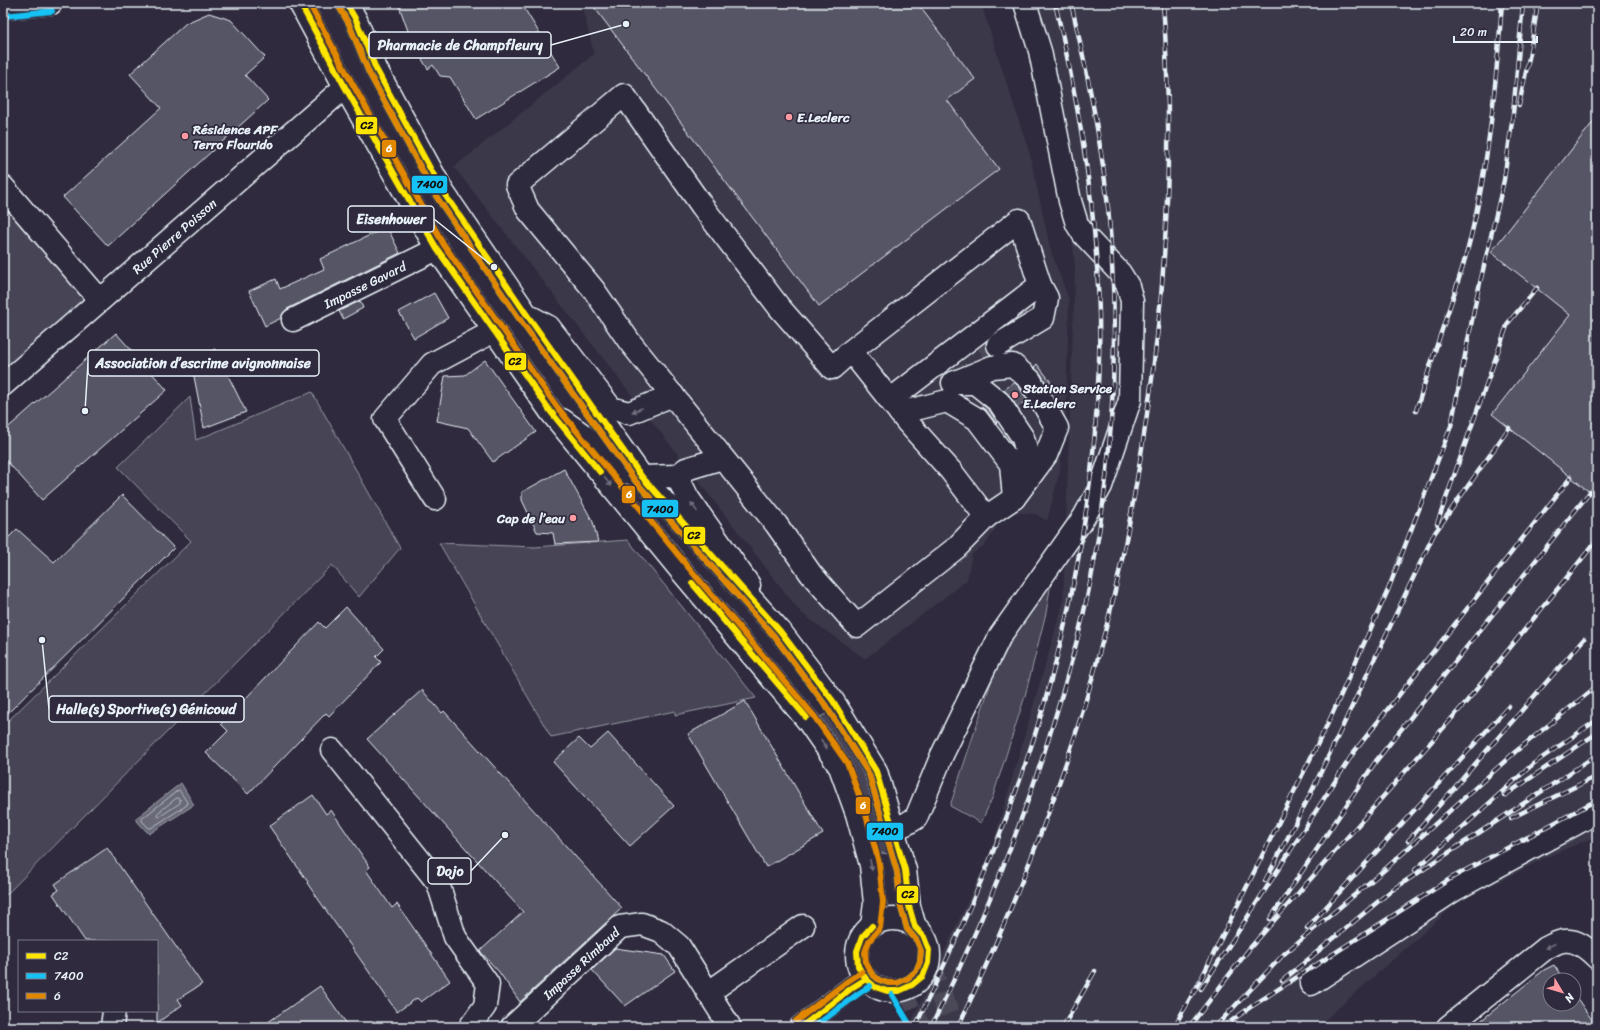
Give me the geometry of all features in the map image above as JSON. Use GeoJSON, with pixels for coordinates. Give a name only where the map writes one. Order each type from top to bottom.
{"type":"FeatureCollection","features":[{"type":"Feature","properties":{"kind":"main road"},"geometry":{"type":"LineString","coordinates":[[3,8],[51,3]]}},
{"type":"Feature","properties":{"kind":"main road"},"geometry":{"type":"LineString","coordinates":[[300,3],[345,87],[437,249],[551,412],[683,573],[808,720],[840,767],[857,814],[871,865],[875,903],[872,926]]}},
{"type":"Feature","properties":{"kind":"main road"},"geometry":{"type":"LineString","coordinates":[[346,3],[356,20],[376,69],[443,192],[527,315],[642,477],[780,631]]}},
{"type":"Feature","properties":{"kind":"main road"},"geometry":{"type":"LineString","coordinates":[[894,828],[906,824],[916,818],[942,755],[1000,636],[1064,548],[1084,517],[1100,486],[1130,400],[1132,301],[1128,286],[1120,272],[1084,235],[1076,220],[1069,194],[1040,51],[1025,3]]}},
{"type":"Feature","properties":{"kind":"main road","name":"Rue Pierre Poisson"},"geometry":{"type":"LineString","coordinates":[[3,385],[345,87]]}},
{"type":"Feature","properties":{"kind":"main road"},"geometry":{"type":"LineString","coordinates":[[991,356],[1004,373],[1020,385],[1045,425],[1014,498],[986,517],[956,548],[857,626],[812,574],[776,524],[629,341],[594,290],[528,210],[517,185],[624,95],[702,206],[779,307],[832,368],[851,351],[1019,220],[1040,285],[1046,298],[1042,318],[953,383],[975,383],[999,402],[1023,438],[1029,460],[1014,498]]}},
{"type":"Feature","properties":{"kind":"main road"},"geometry":{"type":"LineString","coordinates":[[3,187],[100,300]]}},
{"type":"Feature","properties":{"kind":"main road","name":"Impasse Gavard"},"geometry":{"type":"LineString","coordinates":[[293,320],[437,249]]}},
{"type":"Feature","properties":{"kind":"main road"},"geometry":{"type":"LineString","coordinates":[[895,406],[1040,285]]}},
{"type":"Feature","properties":{"kind":"main road"},"geometry":{"type":"LineString","coordinates":[[527,315],[549,327],[611,408],[629,413],[673,394]]}},
{"type":"Feature","properties":{"kind":"main road"},"geometry":{"type":"LineString","coordinates":[[435,499],[385,419],[432,364],[494,331]]}},
{"type":"Feature","properties":{"kind":"main road"},"geometry":{"type":"LineString","coordinates":[[851,351],[895,406],[951,471],[986,517]]}},
{"type":"Feature","properties":{"kind":"main road"},"geometry":{"type":"LineString","coordinates":[[916,390],[954,368],[991,356]]}},
{"type":"Feature","properties":{"kind":"main road"},"geometry":{"type":"LineString","coordinates":[[895,406],[960,400],[980,409],[1001,438],[1029,460]]}},
{"type":"Feature","properties":{"kind":"main road"},"geometry":{"type":"LineString","coordinates":[[551,412],[583,435],[615,468],[642,477],[677,476],[686,469],[722,458]]}},
{"type":"Feature","properties":{"kind":"main road"},"geometry":{"type":"LineString","coordinates":[[677,476],[688,498],[780,631],[832,701],[876,771],[894,828],[905,870],[909,906],[915,927]]}},
{"type":"Feature","properties":{"kind":"main road"},"geometry":{"type":"LineString","coordinates":[[332,750],[438,883],[455,937],[488,984],[485,1006],[470,1027]]}},
{"type":"Feature","properties":{"kind":"main road"},"geometry":{"type":"LineString","coordinates":[[1311,984],[1454,890],[1597,812]]}},
{"type":"Feature","properties":{"kind":"main road"},"geometry":{"type":"LineString","coordinates":[[886,920],[902,920],[915,927],[924,937],[928,950],[928,963],[923,976],[912,986],[899,991],[887,991],[875,987],[866,979],[858,966],[857,951],[862,937],[872,926],[886,920]]}},
{"type":"Feature","properties":{"kind":"main road","name":"Impasse Rimbaud"},"geometry":{"type":"LineString","coordinates":[[512,1027],[620,927],[642,924],[661,931],[679,946],[730,1027]]}},
{"type":"Feature","properties":{"kind":"main road"},"geometry":{"type":"LineString","coordinates":[[708,993],[803,926]]}},
{"type":"Feature","properties":{"kind":"main road"},"geometry":{"type":"LineString","coordinates":[[1448,1027],[1546,948],[1563,940],[1576,943],[1587,948],[1597,958]]}},
{"type":"Feature","properties":{"kind":"main road"},"geometry":{"type":"LineString","coordinates":[[801,1027],[853,987],[866,979]]}},
{"type":"Feature","properties":{"kind":"main road"},"geometry":{"type":"LineString","coordinates":[[112,1027],[114,1012]]}},
{"type":"Feature","properties":{"kind":"shaded area"},"geometry":{"type":"Polygon","coordinates":[[[581,3],[981,3],[1030,155],[1051,251],[1069,300],[1066,411],[1060,471],[1047,521],[1035,514],[1006,512],[986,544],[972,554],[967,580],[865,659],[801,613],[454,167],[594,54],[581,3]]]}},
{"type":"Feature","properties":{"kind":"shaded area"},"geometry":{"type":"Polygon","coordinates":[[[1030,3],[1597,3],[1597,836],[1549,856],[1457,903],[1317,1027],[909,1027],[991,851],[1063,603],[1075,268],[1055,64],[1030,3]]]}},
{"type":"Feature","properties":{"kind":"shaded area"},"geometry":{"type":"Polygon","coordinates":[[[3,206],[84,299],[3,373],[3,206]]]}},
{"type":"Feature","properties":{"kind":"shaded area"},"geometry":{"type":"Polygon","coordinates":[[[312,392],[400,548],[359,597],[332,565],[3,898],[3,726],[191,541],[118,467],[190,397],[196,440],[312,392]]]}},
{"type":"Feature","properties":{"kind":"shaded area"},"geometry":{"type":"Polygon","coordinates":[[[628,540],[756,698],[675,715],[675,711],[551,737],[439,543],[535,547],[628,540]]]}},
{"type":"Feature","properties":{"kind":"shaded area"},"geometry":{"type":"Polygon","coordinates":[[[1052,576],[1046,613],[1025,696],[993,796],[981,823],[950,806],[992,679],[1015,633],[1052,576]]]}},
{"type":"Feature","properties":{"kind":"shaded area"},"geometry":{"type":"Polygon","coordinates":[[[830,712],[857,755],[877,802],[893,855],[876,852],[870,812],[848,764],[820,717],[830,712]]]}},
{"type":"Feature","properties":{"kind":"water"},"geometry":{"type":"Polygon","coordinates":[[[181,783],[194,805],[149,834],[135,819],[181,783]]]}},
{"type":"Feature","properties":{"kind":"building"},"geometry":{"type":"Polygon","coordinates":[[[398,3],[521,3],[560,67],[476,119],[450,77],[440,76],[433,65],[428,69],[413,45],[398,3]]]}},
{"type":"Feature","properties":{"kind":"building"},"geometry":{"type":"Polygon","coordinates":[[[591,3],[917,3],[975,79],[947,100],[999,169],[819,306],[591,3]]]}},
{"type":"Feature","properties":{"kind":"building","name":"Résidence APF Terro Flourido"},"geometry":{"type":"Polygon","coordinates":[[[209,13],[231,20],[265,57],[245,75],[268,100],[108,246],[63,197],[161,108],[130,74],[186,23],[209,13]]]}},
{"type":"Feature","properties":{"kind":"building"},"geometry":{"type":"Polygon","coordinates":[[[1597,117],[1597,498],[1492,414],[1570,315],[1491,252],[1597,117]]]}},
{"type":"Feature","properties":{"kind":"building"},"geometry":{"type":"Polygon","coordinates":[[[387,227],[400,253],[287,309],[281,318],[265,326],[249,291],[276,279],[280,289],[324,269],[320,259],[387,227]]]}},
{"type":"Feature","properties":{"kind":"building"},"geometry":{"type":"Polygon","coordinates":[[[434,293],[448,318],[414,338],[399,312],[434,293]]]}},
{"type":"Feature","properties":{"kind":"building"},"geometry":{"type":"Polygon","coordinates":[[[360,301],[363,308],[343,319],[339,311],[360,301]]]}},
{"type":"Feature","properties":{"kind":"building"},"geometry":{"type":"Polygon","coordinates":[[[116,333],[167,390],[42,500],[3,457],[3,432],[116,333]]]}},
{"type":"Feature","properties":{"kind":"building"},"geometry":{"type":"Polygon","coordinates":[[[215,349],[246,412],[204,428],[191,361],[215,349]]]}},
{"type":"Feature","properties":{"kind":"building"},"geometry":{"type":"Polygon","coordinates":[[[485,360],[536,432],[493,462],[468,428],[437,421],[445,376],[465,375],[485,360]]]}},
{"type":"Feature","properties":{"kind":"building"},"geometry":{"type":"Polygon","coordinates":[[[1037,364],[1051,382],[1047,385],[1041,374],[1034,367],[1037,364]]]}},
{"type":"Feature","properties":{"kind":"building"},"geometry":{"type":"Polygon","coordinates":[[[1014,382],[1020,388],[1027,400],[1017,407],[1004,390],[1014,382]]]}},
{"type":"Feature","properties":{"kind":"building"},"geometry":{"type":"Polygon","coordinates":[[[983,405],[990,411],[997,422],[996,423],[987,411],[981,407],[983,405]]]}},
{"type":"Feature","properties":{"kind":"building"},"geometry":{"type":"Polygon","coordinates":[[[564,469],[593,522],[598,542],[555,544],[553,533],[537,532],[522,500],[522,492],[564,469]]]}},
{"type":"Feature","properties":{"kind":"building"},"geometry":{"type":"Polygon","coordinates":[[[122,495],[174,548],[3,718],[3,543],[17,529],[54,562],[122,495]]]}},
{"type":"Feature","properties":{"kind":"building"},"geometry":{"type":"Polygon","coordinates":[[[346,607],[384,649],[376,657],[381,662],[329,716],[326,713],[248,794],[206,753],[228,731],[221,724],[319,622],[325,628],[346,607]]]}},
{"type":"Feature","properties":{"kind":"building"},"geometry":{"type":"Polygon","coordinates":[[[422,690],[442,713],[444,711],[622,908],[520,1002],[499,972],[480,951],[523,912],[367,739],[422,690]]]}},
{"type":"Feature","properties":{"kind":"building"},"geometry":{"type":"Polygon","coordinates":[[[745,701],[823,834],[766,867],[688,734],[745,701]]]}},
{"type":"Feature","properties":{"kind":"building"},"geometry":{"type":"Polygon","coordinates":[[[608,733],[674,806],[630,846],[553,762],[579,738],[590,749],[608,733]]]}},
{"type":"Feature","properties":{"kind":"building"},"geometry":{"type":"Polygon","coordinates":[[[313,795],[326,814],[331,810],[370,867],[366,870],[392,908],[397,904],[450,981],[421,1002],[417,998],[397,1012],[269,826],[313,795]]]}},
{"type":"Feature","properties":{"kind":"building"},"geometry":{"type":"Polygon","coordinates":[[[107,848],[202,984],[178,999],[182,1005],[157,1023],[158,940],[84,940],[53,894],[59,890],[55,884],[107,848]]]}},
{"type":"Feature","properties":{"kind":"building"},"geometry":{"type":"Polygon","coordinates":[[[615,948],[664,955],[675,971],[625,1006],[592,970],[615,948]]]}},
{"type":"Feature","properties":{"kind":"building"},"geometry":{"type":"Polygon","coordinates":[[[1554,965],[1559,972],[1542,972],[1542,1012],[1582,1012],[1582,1005],[1597,1027],[1473,1027],[1544,970],[1554,965]]]}},
{"type":"Feature","properties":{"kind":"building"},"geometry":{"type":"Polygon","coordinates":[[[320,986],[349,1027],[261,1027],[320,986]]]}},
{"type":"Feature","properties":{"kind":"tunnel"},"geometry":{"type":"LineString","coordinates":[[983,356],[998,345]]}},
{"type":"Feature","properties":{"kind":"tunnel"},"geometry":{"type":"LineString","coordinates":[[928,963],[954,1027]]}},
{"type":"Feature","properties":{"kind":"tunnel"},"geometry":{"type":"LineString","coordinates":[[899,991],[920,1027]]}},
{"type":"Feature","properties":{"kind":"railway"},"geometry":{"type":"LineString","coordinates":[[915,1027],[989,862],[1033,741],[1051,679],[1066,616],[1079,553],[1089,489],[1096,425],[1099,361],[1099,316],[1094,225],[1082,136],[1055,3]]}},
{"type":"Feature","properties":{"kind":"railway"},"geometry":{"type":"LineString","coordinates":[[931,1027],[981,920],[1010,848],[1037,774],[1062,694],[1080,628],[1090,584],[1101,518],[1107,474],[1113,385],[1114,340],[1111,251],[1105,181],[1097,130],[1088,79],[1071,3]]}},
{"type":"Feature","properties":{"kind":"railway"},"geometry":{"type":"LineString","coordinates":[[958,1027],[1019,888],[1038,842],[1055,794],[1086,699],[1108,622],[1127,536],[1142,450],[1153,369],[1164,265],[1168,160],[1168,108],[1163,3]]}},
{"type":"Feature","properties":{"kind":"railway"},"geometry":{"type":"LineString","coordinates":[[1416,411],[1461,272],[1477,211],[1491,123],[1502,3]]}},
{"type":"Feature","properties":{"kind":"railway"},"geometry":{"type":"LineString","coordinates":[[1174,1027],[1200,981],[1330,719],[1388,590],[1451,426],[1476,300],[1504,180],[1513,114],[1523,3]]}},
{"type":"Feature","properties":{"kind":"railway"},"geometry":{"type":"LineString","coordinates":[[1519,105],[1530,53],[1538,3]]}},
{"type":"Feature","properties":{"kind":"railway"},"geometry":{"type":"LineString","coordinates":[[1437,524],[1508,323],[1537,288]]}},
{"type":"Feature","properties":{"kind":"railway"},"geometry":{"type":"LineString","coordinates":[[1265,881],[1309,797],[1434,534],[1509,428]]}},
{"type":"Feature","properties":{"kind":"railway"},"geometry":{"type":"LineString","coordinates":[[1201,989],[1354,752],[1571,477]]}},
{"type":"Feature","properties":{"kind":"railway"},"geometry":{"type":"LineString","coordinates":[[1270,919],[1376,761],[1590,492]]}},
{"type":"Feature","properties":{"kind":"railway"},"geometry":{"type":"LineString","coordinates":[[1189,1027],[1250,948],[1467,701],[1597,540]]}},
{"type":"Feature","properties":{"kind":"railway"},"geometry":{"type":"LineString","coordinates":[[1408,841],[1584,639]]}},
{"type":"Feature","properties":{"kind":"railway"},"geometry":{"type":"LineString","coordinates":[[1215,1027],[1284,954],[1383,871],[1515,752],[1597,686]]}},
{"type":"Feature","properties":{"kind":"railway"},"geometry":{"type":"LineString","coordinates":[[1307,928],[1509,706]]}},
{"type":"Feature","properties":{"kind":"railway"},"geometry":{"type":"LineString","coordinates":[[1414,871],[1533,764],[1597,720]]}},
{"type":"Feature","properties":{"kind":"railway"},"geometry":{"type":"LineString","coordinates":[[1504,796],[1597,733]]}},
{"type":"Feature","properties":{"kind":"railway"},"geometry":{"type":"LineString","coordinates":[[1282,981],[1392,890],[1597,755]]}},
{"type":"Feature","properties":{"kind":"railway"},"geometry":{"type":"LineString","coordinates":[[1511,818],[1597,776]]}},
{"type":"Feature","properties":{"kind":"railway"},"geometry":{"type":"LineString","coordinates":[[1223,1027],[1252,1006],[1453,877],[1597,800]]}},
{"type":"Feature","properties":{"kind":"railway"},"geometry":{"type":"LineString","coordinates":[[1063,1027],[1095,971]]}},
{"type":"Feature","properties":{"kind":"transit line","name":"C2"},"geometry":{"type":"LineString","coordinates":[[300,3],[345,87],[437,249],[551,412],[600,472]]}},
{"type":"Feature","properties":{"kind":"transit line","name":"6"},"geometry":{"type":"LineString","coordinates":[[309,3],[352,83],[444,245],[557,407],[689,568],[814,716],[847,763],[865,811],[879,863],[883,902],[880,928],[869,941],[865,952],[866,963],[872,974],[879,980],[888,983],[897,983],[908,978],[916,971],[920,961],[921,951],[917,941],[907,929],[901,908],[897,872],[869,774],[826,706],[774,636],[636,482],[520,320],[436,196],[369,73],[349,24],[339,7]]}},
{"type":"Feature","properties":{"kind":"transit line","name":"C2"},"geometry":{"type":"LineString","coordinates":[[346,3],[356,20],[376,69],[443,192],[527,315],[642,477],[780,631],[833,701],[876,771],[905,870],[909,906],[915,927],[924,937],[929,950],[928,963],[923,976],[912,985],[899,991],[887,991],[875,987],[866,979],[858,966],[857,951],[862,937],[872,926]]}},
{"type":"Feature","properties":{"kind":"transit line","name":"7400"},"geometry":{"type":"LineString","coordinates":[[339,7],[349,24],[369,73],[436,196],[520,320],[636,482],[774,636],[826,706],[869,774],[897,872],[901,908],[907,929],[917,941],[921,951],[920,961],[916,971],[908,978],[897,983],[888,983],[879,980],[871,973]]}},
{"type":"Feature","properties":{"kind":"transit line","name":"7400"},"geometry":{"type":"LineString","coordinates":[[4,16],[52,11]]}},
{"type":"Feature","properties":{"kind":"transit line","name":"C2"},"geometry":{"type":"LineString","coordinates":[[692,583],[806,717]]}},
{"type":"Feature","properties":{"kind":"transit line","name":"6"},"geometry":{"type":"LineString","coordinates":[[796,1021],[862,972]]}},
{"type":"Feature","properties":{"kind":"transit line","name":"C2"},"geometry":{"type":"LineString","coordinates":[[801,1027],[853,987],[866,979]]}},
{"type":"Feature","properties":{"kind":"transit line","name":"7400"},"geometry":{"type":"LineString","coordinates":[[814,1027],[870,986]]}},
{"type":"Feature","properties":{"kind":"transit line","name":"7400"},"geometry":{"type":"LineString","coordinates":[[892,995],[911,1027]]}},
{"type":"Feature","properties":{"kind":"place","name":"Pharmacie de Champfleury"},"geometry":{"type":"Point","coordinates":[626,24]}},
{"type":"Feature","properties":{"kind":"place","name":"E.Leclerc"},"geometry":{"type":"Point","coordinates":[789,117]}},
{"type":"Feature","properties":{"kind":"place","name":"Résidence APF Terro Flourido"},"geometry":{"type":"Point","coordinates":[185,136]}},
{"type":"Feature","properties":{"kind":"place","name":"Eisenhower"},"geometry":{"type":"Point","coordinates":[494,267]}},
{"type":"Feature","properties":{"kind":"place","name":"Station Service E.Leclerc"},"geometry":{"type":"Point","coordinates":[1015,395]}},
{"type":"Feature","properties":{"kind":"place","name":"Association d’escrime avignonnaise"},"geometry":{"type":"Point","coordinates":[85,411]}},
{"type":"Feature","properties":{"kind":"place","name":"Cap de l’eau"},"geometry":{"type":"Point","coordinates":[573,518]}},
{"type":"Feature","properties":{"kind":"place","name":"Halle(s) Sportive(s) Génicoud"},"geometry":{"type":"Point","coordinates":[42,640]}},
{"type":"Feature","properties":{"kind":"place","name":"Dojo"},"geometry":{"type":"Point","coordinates":[505,835]}}]}
